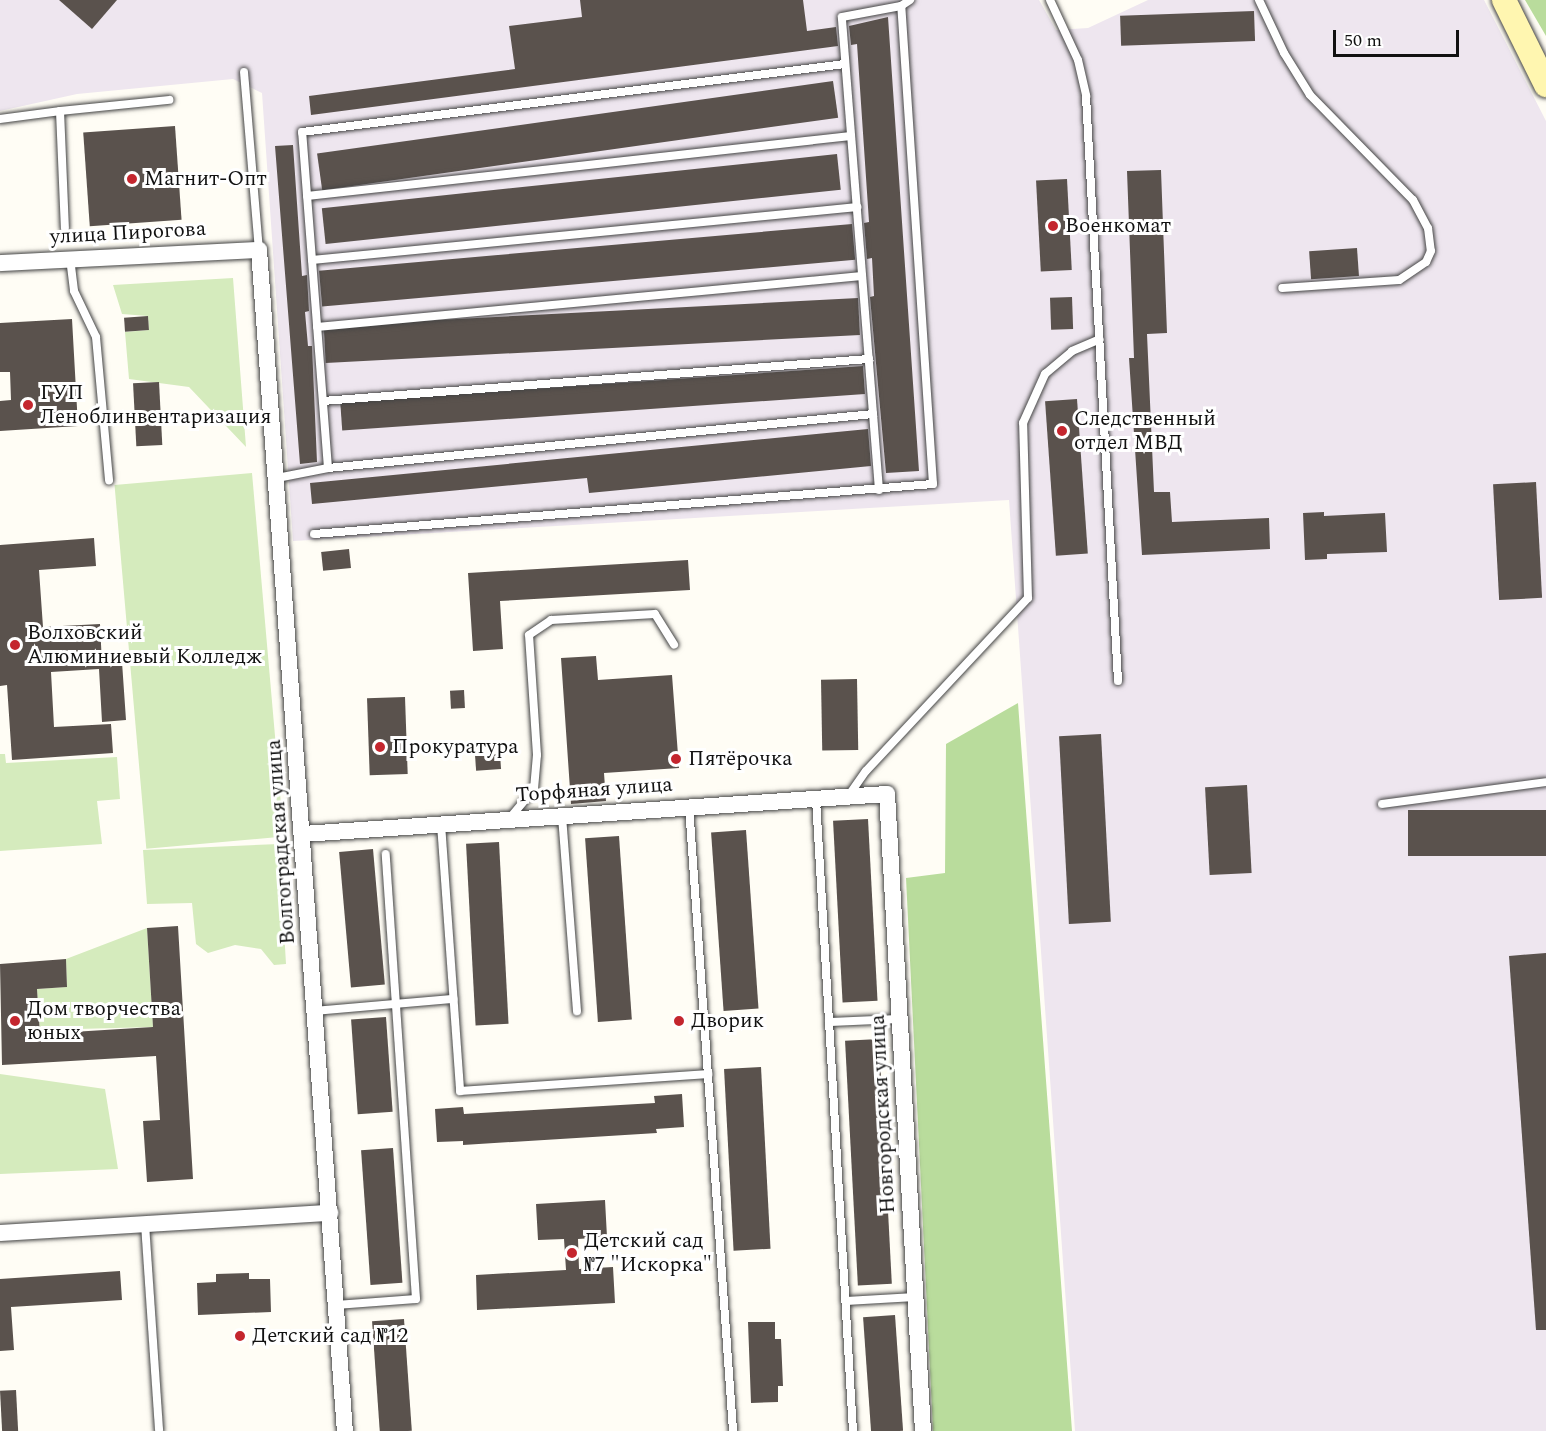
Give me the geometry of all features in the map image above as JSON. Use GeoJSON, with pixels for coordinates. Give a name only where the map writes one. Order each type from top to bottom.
{"type":"FeatureCollection","features":[{"type":"Feature","properties":{"kind":"street"},"geometry":{"type":"LineString","coordinates":[[1504,0],[1546,85]]}},
{"type":"Feature","properties":{"kind":"street","name":"улица Пирогова"},"geometry":{"type":"LineString","coordinates":[[0,263],[259,250]]}},
{"type":"Feature","properties":{"kind":"street","name":"Волгоградская улица"},"geometry":{"type":"LineString","coordinates":[[259,250],[345,1431]]}},
{"type":"Feature","properties":{"kind":"street","name":"Торфяная улица"},"geometry":{"type":"LineString","coordinates":[[303,834],[887,794]]}},
{"type":"Feature","properties":{"kind":"street","name":"Новгородская улица"},"geometry":{"type":"LineString","coordinates":[[887,794],[923,1431]]}},
{"type":"Feature","properties":{"kind":"street"},"geometry":{"type":"LineString","coordinates":[[0,1233],[330,1213]]}},
{"type":"Feature","properties":{"kind":"lane"},"geometry":{"type":"LineString","coordinates":[[879,490],[842,17],[901,6],[910,0]]}},
{"type":"Feature","properties":{"kind":"lane"},"geometry":{"type":"LineString","coordinates":[[1050,0],[1078,60],[1086,96],[1118,681]]}},
{"type":"Feature","properties":{"kind":"lane"},"geometry":{"type":"LineString","coordinates":[[1259,0],[1310,95],[1413,200],[1428,228],[1431,250],[1426,262],[1399,280],[1282,288]]}},
{"type":"Feature","properties":{"kind":"lane"},"geometry":{"type":"LineString","coordinates":[[314,534],[933,484],[901,6]]}},
{"type":"Feature","properties":{"kind":"lane"},"geometry":{"type":"LineString","coordinates":[[328,468],[302,132],[845,64]]}},
{"type":"Feature","properties":{"kind":"lane"},"geometry":{"type":"LineString","coordinates":[[244,72],[259,250]]}},
{"type":"Feature","properties":{"kind":"lane"},"geometry":{"type":"LineString","coordinates":[[0,118],[169,100]]}},
{"type":"Feature","properties":{"kind":"lane"},"geometry":{"type":"LineString","coordinates":[[60,111],[65,228]]}},
{"type":"Feature","properties":{"kind":"lane"},"geometry":{"type":"LineString","coordinates":[[307,196],[851,136]]}},
{"type":"Feature","properties":{"kind":"lane"},"geometry":{"type":"LineString","coordinates":[[312,260],[857,207]]}},
{"type":"Feature","properties":{"kind":"lane"},"geometry":{"type":"LineString","coordinates":[[70,258],[74,291],[96,337],[109,480]]}},
{"type":"Feature","properties":{"kind":"lane"},"geometry":{"type":"LineString","coordinates":[[317,327],[862,276]]}},
{"type":"Feature","properties":{"kind":"lane"},"geometry":{"type":"LineString","coordinates":[[849,796],[866,771],[1028,598],[1023,423],[1045,374],[1072,351],[1100,339]]}},
{"type":"Feature","properties":{"kind":"lane"},"geometry":{"type":"LineString","coordinates":[[323,401],[869,359]]}},
{"type":"Feature","properties":{"kind":"lane"},"geometry":{"type":"LineString","coordinates":[[277,478],[328,468],[873,414]]}},
{"type":"Feature","properties":{"kind":"lane"},"geometry":{"type":"LineString","coordinates":[[509,819],[534,789],[537,755],[529,635],[551,620],[655,614],[674,645]]}},
{"type":"Feature","properties":{"kind":"lane"},"geometry":{"type":"LineString","coordinates":[[1382,804],[1546,782]]}},
{"type":"Feature","properties":{"kind":"lane"},"geometry":{"type":"LineString","coordinates":[[816,798],[853,1431]]}},
{"type":"Feature","properties":{"kind":"lane"},"geometry":{"type":"LineString","coordinates":[[689,806],[733,1431]]}},
{"type":"Feature","properties":{"kind":"lane"},"geometry":{"type":"LineString","coordinates":[[562,815],[577,1011]]}},
{"type":"Feature","properties":{"kind":"lane"},"geometry":{"type":"LineString","coordinates":[[441,824],[460,1091],[708,1074]]}},
{"type":"Feature","properties":{"kind":"lane"},"geometry":{"type":"LineString","coordinates":[[336,1305],[416,1299],[386,855]]}},
{"type":"Feature","properties":{"kind":"lane"},"geometry":{"type":"LineString","coordinates":[[315,1011],[453,999]]}},
{"type":"Feature","properties":{"kind":"lane"},"geometry":{"type":"LineString","coordinates":[[829,1022],[900,1019]]}},
{"type":"Feature","properties":{"kind":"lane"},"geometry":{"type":"LineString","coordinates":[[145,1224],[159,1431]]}},
{"type":"Feature","properties":{"kind":"lane"},"geometry":{"type":"LineString","coordinates":[[846,1301],[915,1297]]}},
{"type":"Feature","properties":{"kind":"shaded area"},"geometry":{"type":"Polygon","coordinates":[[[0,0],[1039,0],[1056,30],[1088,28],[1148,0],[1484,0],[1546,121],[1546,1431],[1075,1431],[1009,500],[293,541],[262,93],[233,79],[77,94],[0,111],[0,0]]]}},
{"type":"Feature","properties":{"kind":"green space"},"geometry":{"type":"Polygon","coordinates":[[[1525,0],[1546,0],[1546,36],[1525,0]]]}},
{"type":"Feature","properties":{"kind":"green space"},"geometry":{"type":"Polygon","coordinates":[[[233,278],[246,447],[189,387],[129,379],[125,332],[149,330],[148,316],[122,314],[113,285],[233,278]]]}},
{"type":"Feature","properties":{"kind":"green space"},"geometry":{"type":"Polygon","coordinates":[[[252,473],[284,837],[146,849],[115,485],[252,473]]]}},
{"type":"Feature","properties":{"kind":"green space"},"geometry":{"type":"Polygon","coordinates":[[[1018,703],[1072,1431],[933,1431],[906,878],[945,873],[946,744],[1018,703]]]}},
{"type":"Feature","properties":{"kind":"green space"},"geometry":{"type":"Polygon","coordinates":[[[0,754],[5,754],[6,763],[117,757],[120,799],[97,801],[102,844],[0,851],[0,754]]]}},
{"type":"Feature","properties":{"kind":"green space"},"geometry":{"type":"Polygon","coordinates":[[[279,844],[286,964],[274,965],[261,949],[235,945],[208,953],[196,944],[192,903],[147,904],[143,850],[279,844]]]}},
{"type":"Feature","properties":{"kind":"green space"},"geometry":{"type":"Polygon","coordinates":[[[147,928],[153,1027],[40,1030],[37,989],[67,987],[66,959],[147,928]]]}},
{"type":"Feature","properties":{"kind":"green space"},"geometry":{"type":"Polygon","coordinates":[[[0,1074],[105,1089],[118,1169],[0,1174],[0,1074]]]}},
{"type":"Feature","properties":{"kind":"building"},"geometry":{"type":"Polygon","coordinates":[[[59,0],[117,0],[92,29],[59,0]]]}},
{"type":"Feature","properties":{"kind":"building"},"geometry":{"type":"Polygon","coordinates":[[[580,0],[803,0],[807,31],[836,27],[838,46],[311,115],[309,96],[515,69],[509,26],[582,17],[580,0]]]}},
{"type":"Feature","properties":{"kind":"building"},"geometry":{"type":"Polygon","coordinates":[[[1254,11],[1255,41],[1121,46],[1120,16],[1254,11]]]}},
{"type":"Feature","properties":{"kind":"building"},"geometry":{"type":"Polygon","coordinates":[[[888,17],[919,471],[886,473],[870,297],[874,296],[872,258],[867,259],[864,223],[869,222],[857,44],[851,45],[849,26],[888,17]]]}},
{"type":"Feature","properties":{"kind":"building"},"geometry":{"type":"Polygon","coordinates":[[[833,81],[838,118],[322,190],[317,154],[833,81]]]}},
{"type":"Feature","properties":{"kind":"building","name":"Магнит-Опт"},"geometry":{"type":"Polygon","coordinates":[[[175,126],[182,220],[90,226],[83,132],[175,126]]]}},
{"type":"Feature","properties":{"kind":"building"},"geometry":{"type":"Polygon","coordinates":[[[293,145],[302,276],[307,275],[309,311],[305,312],[308,346],[312,346],[317,462],[300,464],[275,146],[293,145]]]}},
{"type":"Feature","properties":{"kind":"building"},"geometry":{"type":"Polygon","coordinates":[[[837,154],[841,190],[326,244],[322,208],[837,154]]]}},
{"type":"Feature","properties":{"kind":"building"},"geometry":{"type":"Polygon","coordinates":[[[1161,170],[1167,333],[1147,334],[1154,492],[1170,492],[1172,522],[1269,518],[1270,549],[1142,555],[1129,358],[1134,358],[1127,171],[1161,170]]]}},
{"type":"Feature","properties":{"kind":"building","name":"Военкомат"},"geometry":{"type":"Polygon","coordinates":[[[1067,179],[1072,270],[1041,271],[1036,181],[1067,179]]]}},
{"type":"Feature","properties":{"kind":"building"},"geometry":{"type":"Polygon","coordinates":[[[852,224],[855,260],[322,306],[319,271],[852,224]]]}},
{"type":"Feature","properties":{"kind":"building"},"geometry":{"type":"Polygon","coordinates":[[[1357,248],[1359,276],[1311,279],[1309,251],[1357,248]]]}},
{"type":"Feature","properties":{"kind":"building"},"geometry":{"type":"Polygon","coordinates":[[[1072,297],[1073,329],[1051,330],[1050,298],[1072,297]]]}},
{"type":"Feature","properties":{"kind":"building"},"geometry":{"type":"Polygon","coordinates":[[[858,298],[860,335],[326,363],[324,326],[858,298]]]}},
{"type":"Feature","properties":{"kind":"building"},"geometry":{"type":"Polygon","coordinates":[[[148,316],[149,330],[125,332],[124,318],[148,316]]]}},
{"type":"Feature","properties":{"kind":"building"},"geometry":{"type":"Polygon","coordinates":[[[72,319],[78,426],[0,431],[0,401],[11,400],[10,372],[0,372],[0,323],[72,319]]]}},
{"type":"Feature","properties":{"kind":"building"},"geometry":{"type":"Polygon","coordinates":[[[863,366],[865,394],[342,430],[340,403],[863,366]]]}},
{"type":"Feature","properties":{"kind":"building"},"geometry":{"type":"Polygon","coordinates":[[[159,382],[162,445],[136,446],[133,383],[159,382]]]}},
{"type":"Feature","properties":{"kind":"building"},"geometry":{"type":"Polygon","coordinates":[[[1077,399],[1088,554],[1056,556],[1045,401],[1077,399]]]}},
{"type":"Feature","properties":{"kind":"building"},"geometry":{"type":"Polygon","coordinates":[[[868,429],[871,466],[589,493],[587,478],[312,504],[310,483],[868,429]]]}},
{"type":"Feature","properties":{"kind":"building"},"geometry":{"type":"Polygon","coordinates":[[[1536,482],[1542,598],[1499,600],[1493,484],[1536,482]]]}},
{"type":"Feature","properties":{"kind":"building"},"geometry":{"type":"Polygon","coordinates":[[[1324,512],[1324,516],[1385,513],[1387,552],[1327,554],[1327,559],[1305,560],[1303,513],[1324,512]]]}},
{"type":"Feature","properties":{"kind":"building"},"geometry":{"type":"Polygon","coordinates":[[[94,538],[96,566],[39,570],[43,627],[100,624],[102,664],[122,662],[126,720],[102,722],[99,669],[51,672],[54,727],[111,724],[113,753],[12,760],[7,685],[0,686],[0,545],[94,538]]]}},
{"type":"Feature","properties":{"kind":"building"},"geometry":{"type":"Polygon","coordinates":[[[349,549],[351,568],[323,571],[321,552],[349,549]]]}},
{"type":"Feature","properties":{"kind":"building"},"geometry":{"type":"Polygon","coordinates":[[[688,560],[690,590],[500,601],[503,649],[473,651],[468,573],[688,560]]]}},
{"type":"Feature","properties":{"kind":"building"},"geometry":{"type":"Polygon","coordinates":[[[596,656],[598,680],[672,675],[679,768],[604,773],[606,801],[571,804],[561,658],[596,656]]]}},
{"type":"Feature","properties":{"kind":"building"},"geometry":{"type":"Polygon","coordinates":[[[857,679],[858,750],[822,751],[821,680],[857,679]]]}},
{"type":"Feature","properties":{"kind":"building"},"geometry":{"type":"Polygon","coordinates":[[[464,690],[465,708],[451,709],[450,691],[464,690]]]}},
{"type":"Feature","properties":{"kind":"building"},"geometry":{"type":"Polygon","coordinates":[[[405,697],[408,774],[370,775],[367,698],[405,697]]]}},
{"type":"Feature","properties":{"kind":"building"},"geometry":{"type":"Polygon","coordinates":[[[1101,734],[1111,922],[1069,924],[1059,736],[1101,734]]]}},
{"type":"Feature","properties":{"kind":"building"},"geometry":{"type":"Polygon","coordinates":[[[500,754],[501,769],[476,771],[475,756],[500,754]]]}},
{"type":"Feature","properties":{"kind":"building"},"geometry":{"type":"Polygon","coordinates":[[[1247,785],[1252,873],[1210,875],[1205,787],[1247,785]]]}},
{"type":"Feature","properties":{"kind":"building"},"geometry":{"type":"Polygon","coordinates":[[[1408,810],[1546,810],[1546,856],[1408,856],[1408,810]]]}},
{"type":"Feature","properties":{"kind":"building"},"geometry":{"type":"Polygon","coordinates":[[[868,819],[878,1001],[843,1003],[833,821],[868,819]]]}},
{"type":"Feature","properties":{"kind":"building"},"geometry":{"type":"Polygon","coordinates":[[[746,830],[758,1009],[724,1011],[711,832],[746,830]]]}},
{"type":"Feature","properties":{"kind":"building"},"geometry":{"type":"Polygon","coordinates":[[[619,836],[632,1020],[598,1022],[585,838],[619,836]]]}},
{"type":"Feature","properties":{"kind":"building"},"geometry":{"type":"Polygon","coordinates":[[[499,842],[509,1024],[476,1025],[466,844],[499,842]]]}},
{"type":"Feature","properties":{"kind":"building"},"geometry":{"type":"Polygon","coordinates":[[[373,849],[385,984],[351,987],[339,852],[373,849]]]}},
{"type":"Feature","properties":{"kind":"building"},"geometry":{"type":"Polygon","coordinates":[[[178,926],[193,1179],[147,1182],[143,1121],[160,1120],[156,1056],[2,1065],[0,964],[66,959],[67,987],[37,989],[40,1034],[153,1027],[147,928],[178,926]]]}},
{"type":"Feature","properties":{"kind":"building"},"geometry":{"type":"Polygon","coordinates":[[[1546,953],[1546,1330],[1536,1330],[1509,956],[1546,953]]]}},
{"type":"Feature","properties":{"kind":"building"},"geometry":{"type":"Polygon","coordinates":[[[386,1017],[393,1112],[358,1114],[351,1019],[386,1017]]]}},
{"type":"Feature","properties":{"kind":"building"},"geometry":{"type":"Polygon","coordinates":[[[879,1039],[892,1284],[858,1285],[845,1041],[879,1039]]]}},
{"type":"Feature","properties":{"kind":"building"},"geometry":{"type":"Polygon","coordinates":[[[761,1067],[771,1249],[734,1251],[724,1069],[761,1067]]]}},
{"type":"Feature","properties":{"kind":"building"},"geometry":{"type":"Polygon","coordinates":[[[682,1094],[684,1127],[656,1129],[657,1133],[463,1145],[463,1141],[437,1142],[435,1109],[463,1107],[464,1114],[655,1103],[654,1096],[682,1094]]]}},
{"type":"Feature","properties":{"kind":"building"},"geometry":{"type":"Polygon","coordinates":[[[393,1148],[402,1283],[370,1285],[361,1150],[393,1148]]]}},
{"type":"Feature","properties":{"kind":"building","name":"Детский cад №7 \"Искорка\""},"geometry":{"type":"Polygon","coordinates":[[[605,1200],[607,1237],[578,1239],[579,1269],[613,1267],[615,1303],[477,1310],[476,1275],[566,1270],[564,1239],[538,1240],[536,1204],[605,1200]]]}},
{"type":"Feature","properties":{"kind":"building"},"geometry":{"type":"Polygon","coordinates":[[[120,1271],[122,1300],[11,1307],[14,1350],[0,1351],[0,1279],[120,1271]]]}},
{"type":"Feature","properties":{"kind":"building"},"geometry":{"type":"Polygon","coordinates":[[[249,1273],[249,1279],[270,1279],[271,1312],[198,1315],[197,1283],[216,1282],[216,1274],[249,1273]]]}},
{"type":"Feature","properties":{"kind":"building"},"geometry":{"type":"Polygon","coordinates":[[[895,1315],[903,1431],[871,1431],[863,1317],[895,1315]]]}},
{"type":"Feature","properties":{"kind":"building"},"geometry":{"type":"Polygon","coordinates":[[[404,1319],[412,1431],[380,1431],[372,1321],[404,1319]]]}},
{"type":"Feature","properties":{"kind":"building"},"geometry":{"type":"Polygon","coordinates":[[[748,1322],[775,1322],[775,1339],[781,1339],[783,1386],[778,1386],[778,1402],[751,1403],[748,1322]]]}},
{"type":"Feature","properties":{"kind":"building"},"geometry":{"type":"Polygon","coordinates":[[[16,1390],[18,1431],[2,1431],[0,1391],[16,1390]]]}},
{"type":"Feature","properties":{"kind":"place","name":"Магнит-Опт"},"geometry":{"type":"Point","coordinates":[132,179]}},
{"type":"Feature","properties":{"kind":"place","name":"Военкомат"},"geometry":{"type":"Point","coordinates":[1053,226]}},
{"type":"Feature","properties":{"kind":"place","name":"ГУП Леноблинвентаризация"},"geometry":{"type":"Point","coordinates":[28,405]}},
{"type":"Feature","properties":{"kind":"place","name":"Следственный отдел МВД"},"geometry":{"type":"Point","coordinates":[1062,431]}},
{"type":"Feature","properties":{"kind":"place","name":"Волховский Алюминиевый Колледж"},"geometry":{"type":"Point","coordinates":[15,645]}},
{"type":"Feature","properties":{"kind":"place","name":"Прокуратура"},"geometry":{"type":"Point","coordinates":[380,747]}},
{"type":"Feature","properties":{"kind":"place","name":"Пятёрочка"},"geometry":{"type":"Point","coordinates":[676,759]}},
{"type":"Feature","properties":{"kind":"place","name":"Дом творчества юных"},"geometry":{"type":"Point","coordinates":[15,1021]}},
{"type":"Feature","properties":{"kind":"place","name":"Дворик"},"geometry":{"type":"Point","coordinates":[679,1021]}},
{"type":"Feature","properties":{"kind":"place","name":"Детский cад №7 \"Искорка\""},"geometry":{"type":"Point","coordinates":[572,1253]}},
{"type":"Feature","properties":{"kind":"place","name":"Детский cад №12"},"geometry":{"type":"Point","coordinates":[240,1336]}}]}
